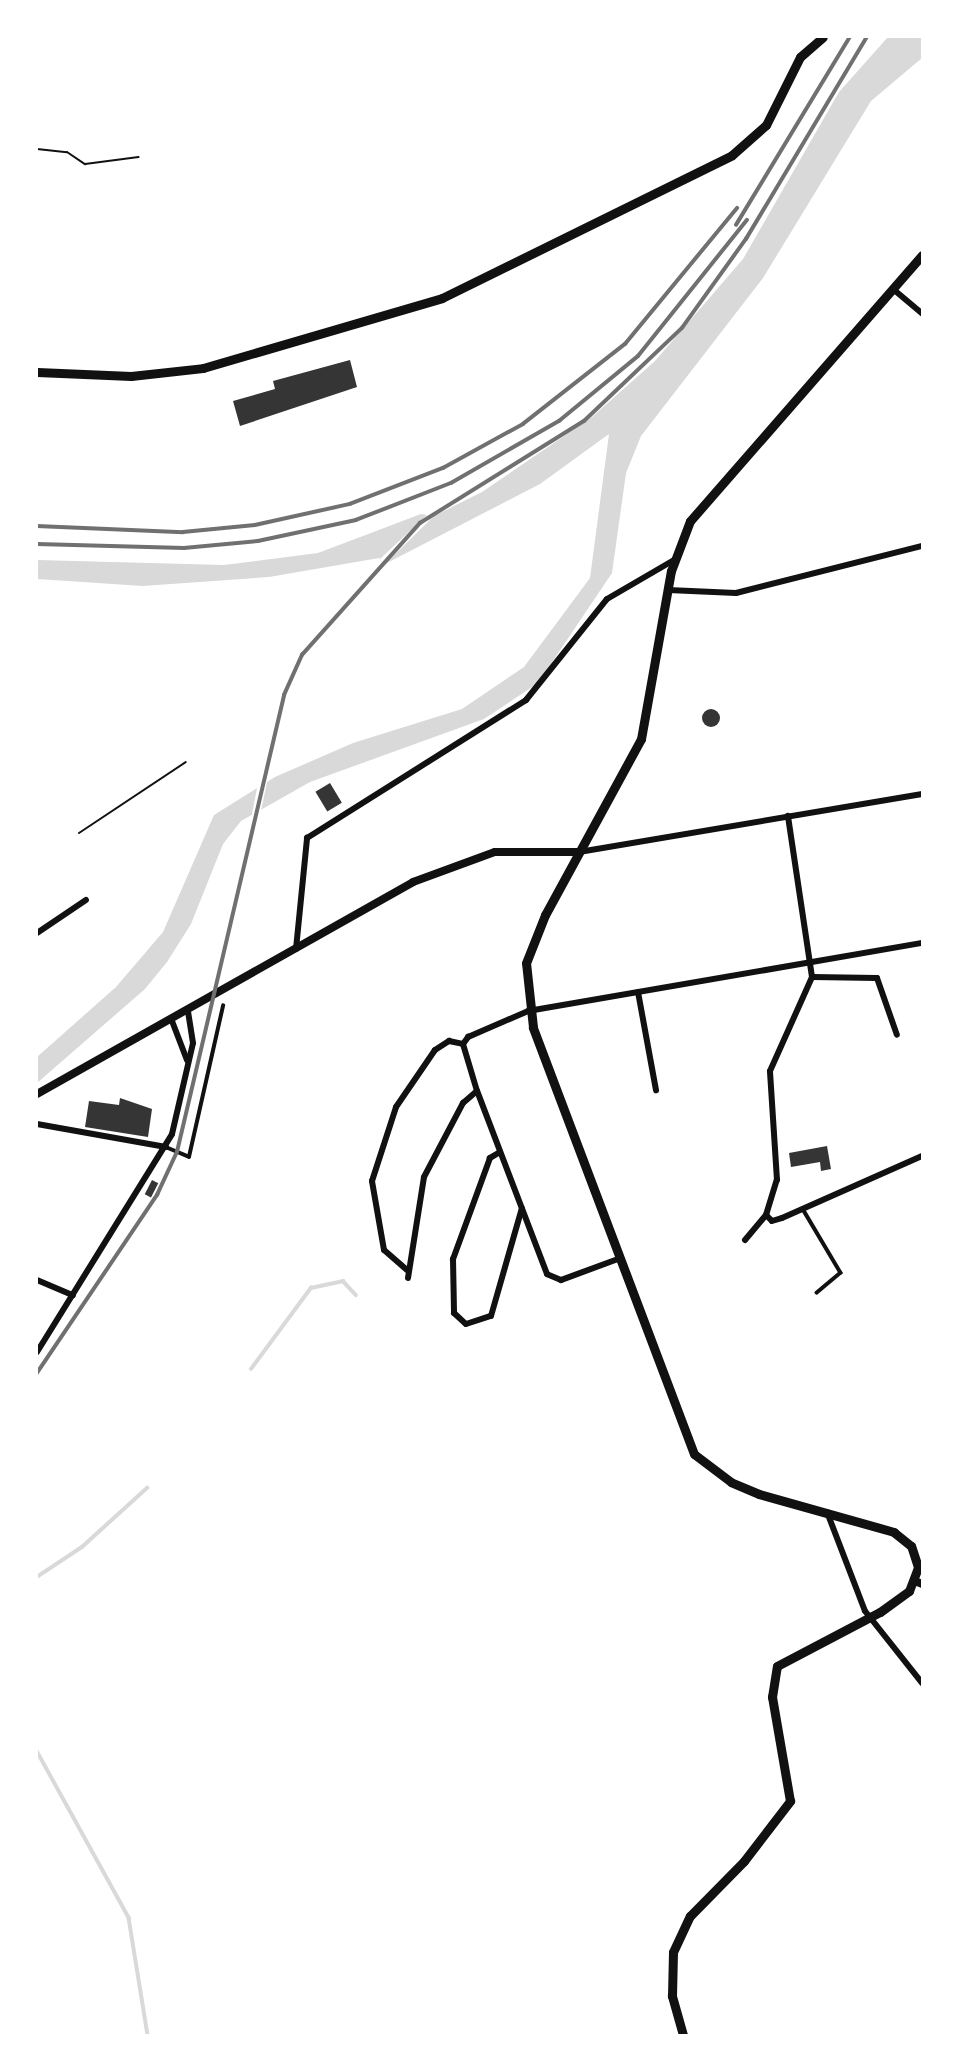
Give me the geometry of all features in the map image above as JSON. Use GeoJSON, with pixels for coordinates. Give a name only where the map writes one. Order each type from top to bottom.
{"type":"FeatureCollection","features":[{"type":"Feature","properties":{"kind":"main road"},"geometry":{"type":"LineString","coordinates":[[37,372],[131,376],[203,368],[442,298],[732,155],[766,125],[800,57],[822,37]]}},
{"type":"Feature","properties":{"kind":"main road"},"geometry":{"type":"LineString","coordinates":[[683,2035],[673,1996],[673,1952],[690,1916],[744,1861],[790,1801],[772,1697],[777,1666],[871,1618],[919,1583],[916,1557],[905,1539],[827,1511],[731,1482],[694,1454],[618,1259],[528,1011],[525,974],[532,944],[649,717],[674,560],[715,485],[922,255]]}},
{"type":"Feature","properties":{"kind":"street"},"geometry":{"type":"LineString","coordinates":[[893,289],[922,313]]}},
{"type":"Feature","properties":{"kind":"street"},"geometry":{"type":"LineString","coordinates":[[668,590],[736,593],[922,546]]}},
{"type":"Feature","properties":{"kind":"street"},"geometry":{"type":"LineString","coordinates":[[296,948],[307,838],[526,699],[607,599],[674,560]]}},
{"type":"Feature","properties":{"kind":"street"},"geometry":{"type":"LineString","coordinates":[[37,1094],[188,1012],[413,882],[470,860],[495,852],[579,852],[922,794]]}},
{"type":"Feature","properties":{"kind":"street"},"geometry":{"type":"LineString","coordinates":[[745,1240],[766,1215],[778,1170],[770,1071],[812,977],[813,961],[788,816]]}},
{"type":"Feature","properties":{"kind":"street"},"geometry":{"type":"LineString","coordinates":[[37,933],[86,900]]}},
{"type":"Feature","properties":{"kind":"street"},"geometry":{"type":"LineString","coordinates":[[463,1044],[475,1031],[528,1011],[922,943]]}},
{"type":"Feature","properties":{"kind":"street"},"geometry":{"type":"LineString","coordinates":[[812,977],[877,978],[897,1035]]}},
{"type":"Feature","properties":{"kind":"street"},"geometry":{"type":"LineString","coordinates":[[638,992],[656,1090]]}},
{"type":"Feature","properties":{"kind":"street"},"geometry":{"type":"LineString","coordinates":[[37,1352],[166,1147],[188,1066],[194,1027],[188,1012]]}},
{"type":"Feature","properties":{"kind":"street"},"geometry":{"type":"LineString","coordinates":[[172,1021],[188,1066]]}},
{"type":"Feature","properties":{"kind":"street"},"geometry":{"type":"LineString","coordinates":[[463,1044],[449,1041],[435,1050],[396,1107],[372,1181],[384,1250],[407,1274],[425,1177],[463,1103],[477,1091]]}},
{"type":"Feature","properties":{"kind":"street"},"geometry":{"type":"LineString","coordinates":[[463,1044],[500,1152],[553,1280],[618,1259]]}},
{"type":"Feature","properties":{"kind":"street"},"geometry":{"type":"LineString","coordinates":[[37,1124],[166,1147]]}},
{"type":"Feature","properties":{"kind":"street"},"geometry":{"type":"LineString","coordinates":[[500,1152],[490,1158],[453,1259],[454,1313],[466,1324],[491,1316],[522,1208]]}},
{"type":"Feature","properties":{"kind":"street"},"geometry":{"type":"LineString","coordinates":[[766,1215],[772,1222],[922,1156]]}},
{"type":"Feature","properties":{"kind":"street"},"geometry":{"type":"LineString","coordinates":[[37,1280],[73,1296]]}},
{"type":"Feature","properties":{"kind":"street"},"geometry":{"type":"LineString","coordinates":[[827,1511],[871,1618],[922,1683]]}},
{"type":"Feature","properties":{"kind":"lane"},"geometry":{"type":"LineString","coordinates":[[166,1147],[189,1157],[223,1006]]}},
{"type":"Feature","properties":{"kind":"lane"},"geometry":{"type":"LineString","coordinates":[[802,1208],[841,1273],[817,1293]]}},
{"type":"Feature","properties":{"kind":"path"},"geometry":{"type":"LineString","coordinates":[[37,149],[67,152],[85,164],[139,157]]}},
{"type":"Feature","properties":{"kind":"path"},"geometry":{"type":"LineString","coordinates":[[79,833],[186,762]]}},
{"type":"Feature","properties":{"kind":"shaded area"},"geometry":{"type":"Polygon","coordinates":[[[888,37],[922,37],[922,58],[871,101],[763,278],[641,436],[626,473],[612,573],[538,683],[484,719],[310,782],[241,821],[223,844],[191,924],[167,962],[145,989],[37,1083],[37,1057],[116,987],[163,932],[214,815],[275,777],[353,743],[462,709],[524,667],[590,578],[609,434],[540,484],[385,564],[379,558],[269,577],[143,586],[37,579],[37,560],[224,565],[318,553],[421,514],[434,516],[482,492],[592,417],[655,361],[743,259],[839,92],[888,37]]]}},
{"type":"Feature","properties":{"kind":"pier"},"geometry":{"type":"Polygon","coordinates":[[[430,512],[434,516],[385,564],[380,559],[430,512]]]}},
{"type":"Feature","properties":{"kind":"pier"},"geometry":{"type":"Polygon","coordinates":[[[268,778],[260,815],[252,814],[258,783],[268,778]]]}},
{"type":"Feature","properties":{"kind":"building"},"geometry":{"type":"Polygon","coordinates":[[[350,360],[357,387],[240,426],[233,401],[275,389],[273,381],[350,360]]]}},
{"type":"Feature","properties":{"kind":"building"},"geometry":{"type":"Polygon","coordinates":[[[711,709],[717,712],[720,718],[717,724],[711,727],[705,724],[702,718],[705,712],[711,709]]]}},
{"type":"Feature","properties":{"kind":"building"},"geometry":{"type":"Polygon","coordinates":[[[330,783],[342,803],[327,811],[315,792],[330,783]]]}},
{"type":"Feature","properties":{"kind":"building"},"geometry":{"type":"Polygon","coordinates":[[[120,1098],[152,1109],[148,1137],[85,1127],[89,1101],[119,1105],[120,1098]]]}},
{"type":"Feature","properties":{"kind":"building"},"geometry":{"type":"Polygon","coordinates":[[[827,1146],[831,1169],[821,1171],[820,1162],[791,1167],[789,1153],[827,1146]]]}},
{"type":"Feature","properties":{"kind":"building"},"geometry":{"type":"Polygon","coordinates":[[[152,1180],[158,1183],[151,1197],[145,1194],[152,1180]]]}},
{"type":"Feature","properties":{"kind":"waterway"},"geometry":{"type":"LineString","coordinates":[[251,1369],[311,1288],[343,1281],[356,1295]]}},
{"type":"Feature","properties":{"kind":"waterway"},"geometry":{"type":"LineString","coordinates":[[37,1577],[82,1547],[147,1488]]}},
{"type":"Feature","properties":{"kind":"waterway"},"geometry":{"type":"LineString","coordinates":[[37,1751],[129,1918],[148,2035]]}},
{"type":"Feature","properties":{"kind":"railway"},"geometry":{"type":"LineString","coordinates":[[736,225],[850,37]]}},
{"type":"Feature","properties":{"kind":"railway"},"geometry":{"type":"LineString","coordinates":[[37,1373],[157,1195],[177,1152],[284,695],[302,655],[420,523],[584,421],[682,328],[746,239],[867,37]]}},
{"type":"Feature","properties":{"kind":"railway"},"geometry":{"type":"LineString","coordinates":[[37,526],[183,532],[255,525],[350,504],[443,468],[523,424],[625,344],[737,208]]}},
{"type":"Feature","properties":{"kind":"railway"},"geometry":{"type":"LineString","coordinates":[[37,544],[184,548],[258,541],[356,520],[451,483],[559,421],[638,356],[747,220]]}}]}
